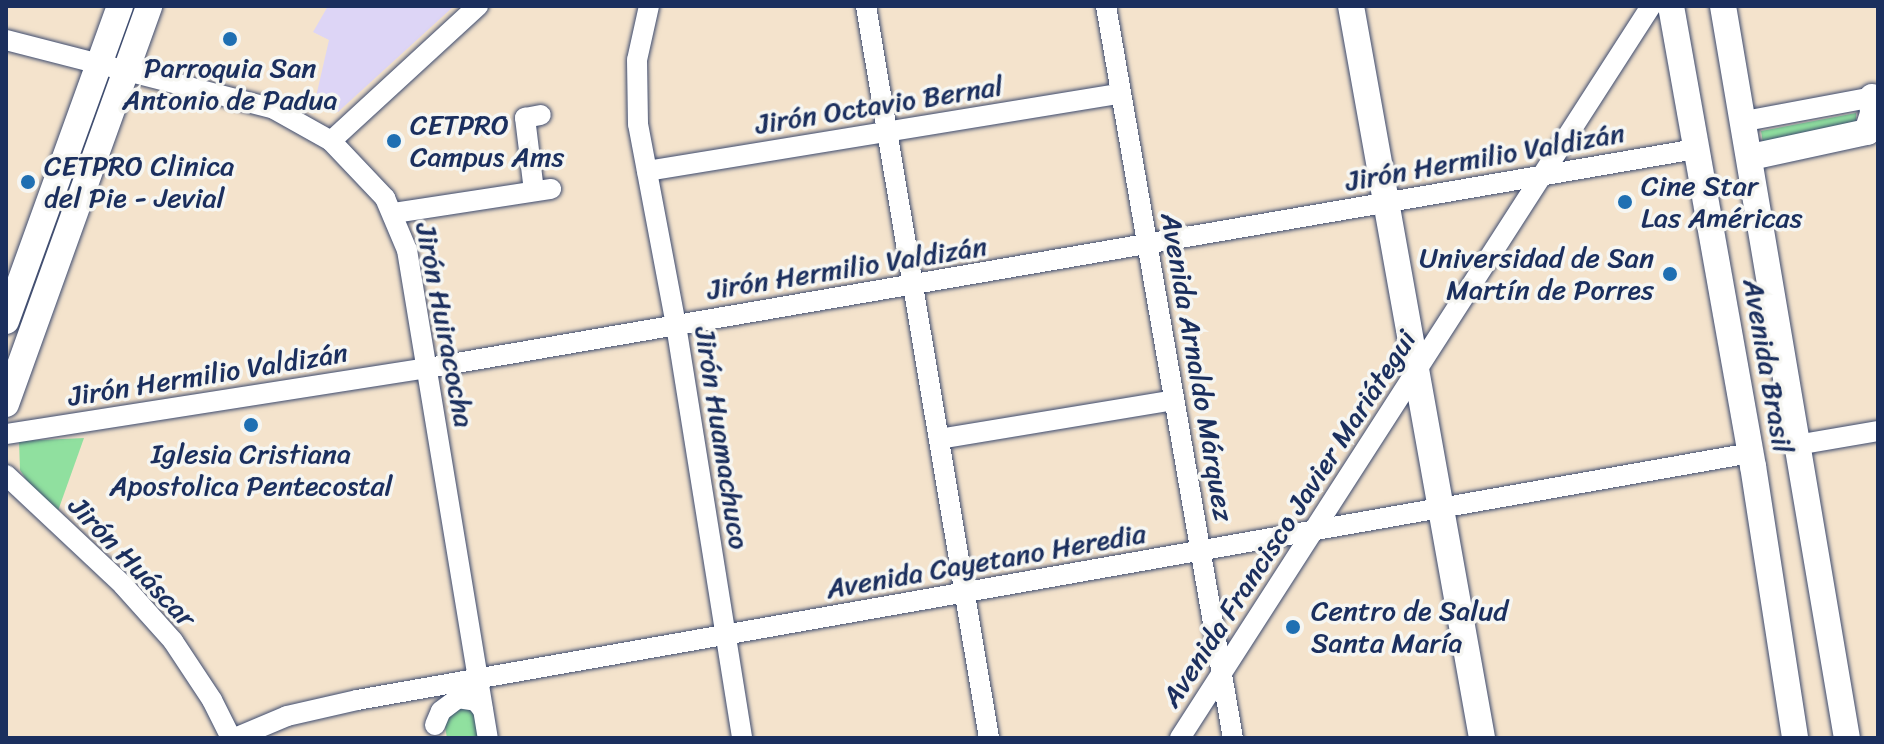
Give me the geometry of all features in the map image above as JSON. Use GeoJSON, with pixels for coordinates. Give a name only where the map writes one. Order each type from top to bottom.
{"type":"FeatureCollection","features":[{"type":"Feature","properties":{"kind":"main road"},"geometry":{"type":"LineString","coordinates":[[6,321],[120,6]]}},
{"type":"Feature","properties":{"kind":"main road"},"geometry":{"type":"LineString","coordinates":[[6,404],[149,6]]}},
{"type":"Feature","properties":{"kind":"main road"},"geometry":{"type":"LineString","coordinates":[[1351,6],[1482,738]]}},
{"type":"Feature","properties":{"kind":"main road","name":"Avenida Brasil"},"geometry":{"type":"LineString","coordinates":[[1671,6],[1751,453],[1795,738]]}},
{"type":"Feature","properties":{"kind":"main road","name":"Avenida Brasil"},"geometry":{"type":"LineString","coordinates":[[1723,6],[1745,121],[1847,738]]}},
{"type":"Feature","properties":{"kind":"main road"},"geometry":{"type":"LineString","coordinates":[[1751,157],[1867,132],[1875,97]]}},
{"type":"Feature","properties":{"kind":"street"},"geometry":{"type":"LineString","coordinates":[[331,141],[478,6]]}},
{"type":"Feature","properties":{"kind":"street","name":"Jirón Huamachuco"},"geometry":{"type":"LineString","coordinates":[[649,6],[637,60],[635,92],[742,738]]}},
{"type":"Feature","properties":{"kind":"street"},"geometry":{"type":"LineString","coordinates":[[866,6],[989,738]]}},
{"type":"Feature","properties":{"kind":"street","name":"Avenida Arnaldo Márquez"},"geometry":{"type":"LineString","coordinates":[[1106,6],[1233,738]]}},
{"type":"Feature","properties":{"kind":"street","name":"Avenida Francisco Javier Mariátegui"},"geometry":{"type":"LineString","coordinates":[[1180,738],[1651,6]]}},
{"type":"Feature","properties":{"kind":"street","name":"Jirón Huiracocha"},"geometry":{"type":"LineString","coordinates":[[6,40],[256,102],[297,120],[331,141],[376,185],[394,213],[407,250],[488,738]]}},
{"type":"Feature","properties":{"kind":"street","name":"Jirón Octavio Bernal"},"geometry":{"type":"LineString","coordinates":[[647,171],[1121,93]]}},
{"type":"Feature","properties":{"kind":"street"},"geometry":{"type":"LineString","coordinates":[[1745,121],[1875,97]]}},
{"type":"Feature","properties":{"kind":"street"},"geometry":{"type":"LineString","coordinates":[[394,213],[542,190],[525,118],[541,115]]}},
{"type":"Feature","properties":{"kind":"street","name":"Jirón Hermilio Valdizán"},"geometry":{"type":"LineString","coordinates":[[6,434],[428,368],[1696,149]]}},
{"type":"Feature","properties":{"kind":"street"},"geometry":{"type":"LineString","coordinates":[[939,439],[1174,400]]}},
{"type":"Feature","properties":{"kind":"street"},"geometry":{"type":"LineString","coordinates":[[1797,445],[1878,431]]}},
{"type":"Feature","properties":{"kind":"street","name":"Avenida Cayetano Heredia"},"geometry":{"type":"LineString","coordinates":[[233,738],[312,709],[479,677],[726,636],[1751,453]]}},
{"type":"Feature","properties":{"kind":"street","name":"Jirón Huáscar"},"geometry":{"type":"LineString","coordinates":[[6,475],[158,622],[193,669],[233,738]]}},
{"type":"Feature","properties":{"kind":"street"},"geometry":{"type":"LineString","coordinates":[[426,687],[436,732]]}},
{"type":"Feature","properties":{"kind":"street"},"geometry":{"type":"LineString","coordinates":[[436,732],[441,711],[458,698],[476,701],[483,710]]}},
{"type":"Feature","properties":{"kind":"shaded area"},"geometry":{"type":"Polygon","coordinates":[[[328,6],[454,6],[338,112],[315,101],[329,40],[313,32],[328,6]]]}},
{"type":"Feature","properties":{"kind":"green space"},"geometry":{"type":"Polygon","coordinates":[[[1856,113],[1856,128],[1763,143],[1761,131],[1856,113]]]}},
{"type":"Feature","properties":{"kind":"green space"},"geometry":{"type":"Polygon","coordinates":[[[84,438],[54,522],[20,470],[19,441],[84,438]]]}},
{"type":"Feature","properties":{"kind":"green space"},"geometry":{"type":"Polygon","coordinates":[[[454,707],[474,707],[484,738],[447,738],[444,721],[454,707]]]}},
{"type":"Feature","properties":{"kind":"place","name":"Parroquia San Antonio de Padua"},"geometry":{"type":"Point","coordinates":[230,39]}},
{"type":"Feature","properties":{"kind":"place","name":"CETPRO Campus Ams"},"geometry":{"type":"Point","coordinates":[394,141]}},
{"type":"Feature","properties":{"kind":"place","name":"CETPRO Clinica del Pie - Jevial"},"geometry":{"type":"Point","coordinates":[28,182]}},
{"type":"Feature","properties":{"kind":"place","name":"Cine Star Las Américas"},"geometry":{"type":"Point","coordinates":[1625,202]}},
{"type":"Feature","properties":{"kind":"place","name":"Universidad de San Martín de Porres"},"geometry":{"type":"Point","coordinates":[1670,274]}},
{"type":"Feature","properties":{"kind":"place","name":"Iglesia Cristiana Apostolica Pentecostal"},"geometry":{"type":"Point","coordinates":[251,425]}},
{"type":"Feature","properties":{"kind":"place","name":"Centro de Salud Santa María"},"geometry":{"type":"Point","coordinates":[1293,627]}}]}
